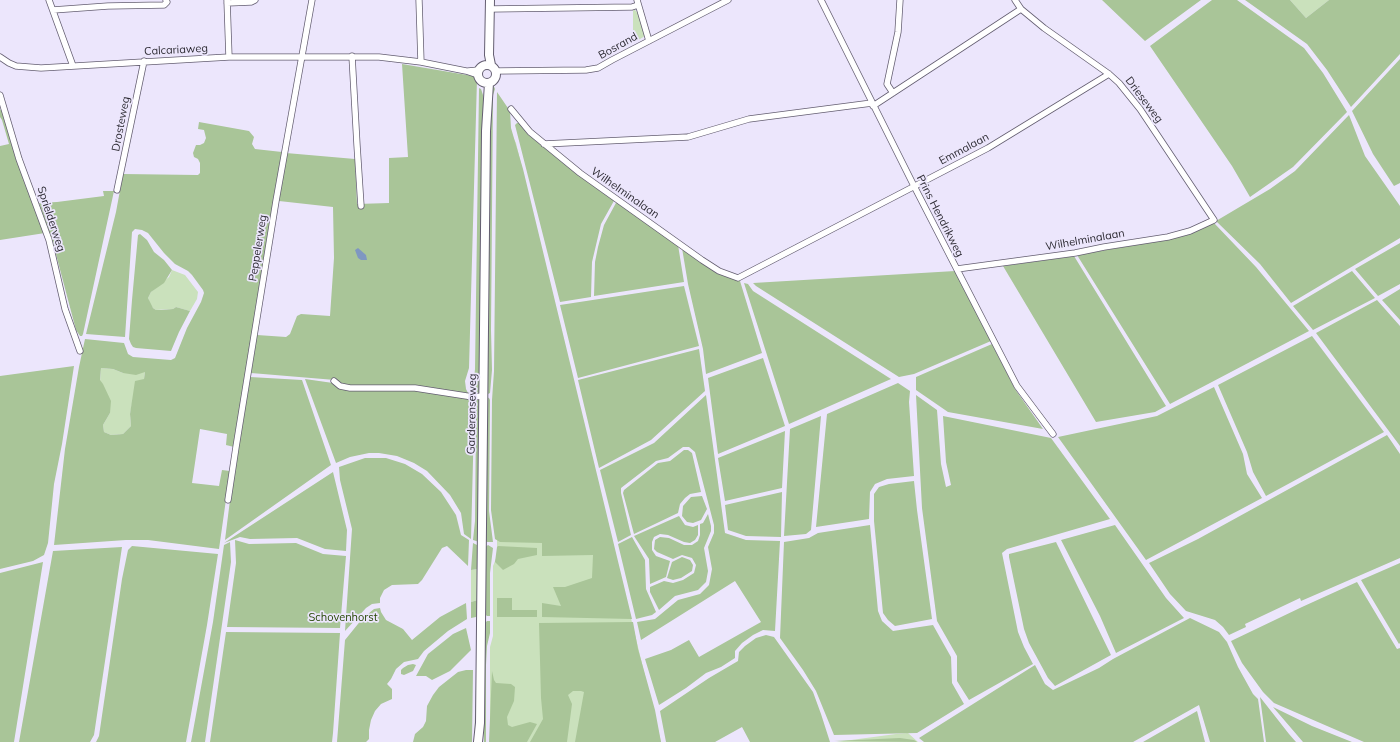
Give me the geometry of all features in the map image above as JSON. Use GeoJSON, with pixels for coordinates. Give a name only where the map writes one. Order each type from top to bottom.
{"type":"FeatureCollection","features":[{"type":"Feature","properties":{"kind":"main road"},"geometry":{"type":"LineString","coordinates":[[490,0],[489,55],[495,80],[487,83],[480,80],[478,72],[492,69]]}},
{"type":"Feature","properties":{"kind":"main road","name":"Garderenseweg"},"geometry":{"type":"LineString","coordinates":[[481,742],[487,83]]}},
{"type":"Feature","properties":{"kind":"main road","name":"Garderenseweg"},"geometry":{"type":"LineString","coordinates":[[478,742],[480,723]]}},
{"type":"Feature","properties":{"kind":"street"},"geometry":{"type":"LineString","coordinates":[[49,0],[73,66]]}},
{"type":"Feature","properties":{"kind":"street"},"geometry":{"type":"LineString","coordinates":[[105,0],[108,6]]}},
{"type":"Feature","properties":{"kind":"street"},"geometry":{"type":"LineString","coordinates":[[53,10],[108,6],[164,5],[167,2],[166,0]]}},
{"type":"Feature","properties":{"kind":"street"},"geometry":{"type":"LineString","coordinates":[[229,57],[227,2],[251,2],[255,0]]}},
{"type":"Feature","properties":{"kind":"street","name":"Peppelerweg"},"geometry":{"type":"LineString","coordinates":[[228,500],[273,217],[312,0]]}},
{"type":"Feature","properties":{"kind":"street"},"geometry":{"type":"LineString","coordinates":[[419,0],[421,62]]}},
{"type":"Feature","properties":{"kind":"street","name":"Bosrand"},"geometry":{"type":"LineString","coordinates":[[492,69],[509,71],[586,70],[598,68],[717,2],[728,0]]}},
{"type":"Feature","properties":{"kind":"street","name":"Prins Hendrikweg"},"geometry":{"type":"LineString","coordinates":[[821,0],[914,186],[1018,386],[1053,434]]}},
{"type":"Feature","properties":{"kind":"street"},"geometry":{"type":"LineString","coordinates":[[893,94],[887,84],[898,32],[900,0]]}},
{"type":"Feature","properties":{"kind":"street","name":"Drieseweg"},"geometry":{"type":"LineString","coordinates":[[1015,0],[1021,8],[1044,28],[1109,74],[1119,83],[1140,109],[1214,220]]}},
{"type":"Feature","properties":{"kind":"street"},"geometry":{"type":"LineString","coordinates":[[490,9],[632,7],[638,3],[649,41]]}},
{"type":"Feature","properties":{"kind":"street"},"geometry":{"type":"LineString","coordinates":[[544,144],[688,138],[749,119],[873,105],[893,94],[1021,8]]}},
{"type":"Feature","properties":{"kind":"street"},"geometry":{"type":"LineString","coordinates":[[352,56],[361,206]]}},
{"type":"Feature","properties":{"kind":"street","name":"Calcariaweg"},"geometry":{"type":"LineString","coordinates":[[1,60],[16,66],[28,67],[73,66],[229,57],[352,56],[394,58],[478,72]]}},
{"type":"Feature","properties":{"kind":"street","name":"Drosteweg"},"geometry":{"type":"LineString","coordinates":[[118,190],[144,61]]}},
{"type":"Feature","properties":{"kind":"street","name":"Emmalaan"},"geometry":{"type":"LineString","coordinates":[[738,278],[988,148],[1109,74]]}},
{"type":"Feature","properties":{"kind":"street","name":"Sprielderweg"},"geometry":{"type":"LineString","coordinates":[[0,95],[19,159],[49,240],[65,309],[80,351]]}},
{"type":"Feature","properties":{"kind":"street","name":"Wilhelminalaan"},"geometry":{"type":"LineString","coordinates":[[510,109],[530,132],[580,174],[702,260],[719,271],[738,278]]}},
{"type":"Feature","properties":{"kind":"street","name":"Wilhelminalaan"},"geometry":{"type":"LineString","coordinates":[[957,269],[1074,253],[1168,237],[1190,231],[1214,220]]}},
{"type":"Feature","properties":{"kind":"street"},"geometry":{"type":"LineString","coordinates":[[334,381],[340,386],[350,388],[414,388],[473,397],[483,396]]}},
{"type":"Feature","properties":{"kind":"green space"},"geometry":{"type":"Polygon","coordinates":[[[1102,0],[1201,0],[1145,41],[1102,0]]]}},
{"type":"Feature","properties":{"kind":"green space"},"geometry":{"type":"Polygon","coordinates":[[[1212,0],[1237,0],[1304,48],[1323,73],[1347,112],[1293,167],[1250,197],[1232,166],[1150,46],[1212,0]]]}},
{"type":"Feature","properties":{"kind":"green space"},"geometry":{"type":"Polygon","coordinates":[[[1245,0],[1290,0],[1306,18],[1329,0],[1400,0],[1400,54],[1351,107],[1327,70],[1307,44],[1245,0]]]}},
{"type":"Feature","properties":{"kind":"green space"},"geometry":{"type":"Polygon","coordinates":[[[1290,0],[1329,0],[1306,18],[1290,0]]]}},
{"type":"Feature","properties":{"kind":"green space"},"geometry":{"type":"Polygon","coordinates":[[[634,9],[638,13],[645,36],[635,42],[633,41],[634,9]]]}},
{"type":"Feature","properties":{"kind":"green space"},"geometry":{"type":"Polygon","coordinates":[[[1400,59],[1400,183],[1394,186],[1373,154],[1352,111],[1400,59]]]}},
{"type":"Feature","properties":{"kind":"green space"},"geometry":{"type":"Polygon","coordinates":[[[402,64],[473,76],[477,79],[469,368],[465,381],[466,389],[469,395],[411,387],[350,387],[341,385],[335,380],[251,373],[257,335],[286,337],[290,334],[297,316],[301,314],[330,316],[334,258],[333,207],[279,201],[286,153],[355,159],[357,204],[389,203],[389,158],[408,157],[402,64]]]}},
{"type":"Feature","properties":{"kind":"green space"},"geometry":{"type":"Polygon","coordinates":[[[493,84],[495,89],[493,95],[492,370],[490,393],[486,395],[489,124],[493,84]]]}},
{"type":"Feature","properties":{"kind":"green space"},"geometry":{"type":"Polygon","coordinates":[[[479,88],[481,89],[483,95],[484,139],[480,393],[474,395],[473,389],[475,369],[479,88]]]}},
{"type":"Feature","properties":{"kind":"green space"},"geometry":{"type":"Polygon","coordinates":[[[497,92],[510,111],[511,128],[523,169],[632,619],[542,617],[542,603],[561,606],[553,587],[565,587],[592,578],[593,555],[542,556],[542,543],[500,542],[495,539],[491,510],[497,92]]]}},
{"type":"Feature","properties":{"kind":"green space"},"geometry":{"type":"Polygon","coordinates":[[[3,108],[17,160],[45,233],[0,240],[0,146],[9,144],[0,117],[0,110],[3,108]]]}},
{"type":"Feature","properties":{"kind":"green space"},"geometry":{"type":"Polygon","coordinates":[[[1349,115],[1365,156],[1400,206],[1400,238],[1291,303],[1260,264],[1216,221],[1270,189],[1295,171],[1349,115]]]}},
{"type":"Feature","properties":{"kind":"green space"},"geometry":{"type":"Polygon","coordinates":[[[199,122],[249,131],[254,137],[252,144],[255,149],[282,152],[234,447],[226,445],[227,434],[200,429],[192,483],[219,486],[222,470],[230,471],[219,549],[148,540],[54,545],[65,449],[85,339],[124,343],[128,354],[133,357],[171,360],[175,358],[187,328],[201,302],[204,293],[203,290],[192,275],[175,264],[148,233],[135,229],[132,232],[125,337],[86,334],[116,212],[123,174],[198,175],[200,173],[200,163],[198,159],[194,157],[193,153],[196,145],[204,143],[206,138],[204,130],[198,129],[199,122]],[[101,368],[100,380],[111,401],[110,413],[103,425],[104,432],[111,435],[123,434],[131,426],[130,414],[135,381],[144,379],[145,372],[136,375],[123,373],[113,369],[101,368]]]}},
{"type":"Feature","properties":{"kind":"green space"},"geometry":{"type":"Polygon","coordinates":[[[519,123],[615,199],[601,224],[592,262],[591,297],[560,302],[515,125],[519,123]]]}},
{"type":"Feature","properties":{"kind":"green space"},"geometry":{"type":"Polygon","coordinates":[[[508,127],[516,143],[661,742],[490,742],[490,647],[493,636],[493,566],[497,556],[508,127]]]}},
{"type":"Feature","properties":{"kind":"green space"},"geometry":{"type":"Polygon","coordinates":[[[103,191],[114,191],[83,334],[80,336],[76,330],[53,243],[39,203],[104,196],[103,191]]]}},
{"type":"Feature","properties":{"kind":"green space"},"geometry":{"type":"Polygon","coordinates":[[[617,201],[678,245],[684,282],[594,296],[595,262],[598,247],[604,225],[617,201]]]}},
{"type":"Feature","properties":{"kind":"green space"},"geometry":{"type":"Polygon","coordinates":[[[1214,223],[1256,267],[1309,331],[1170,404],[1077,255],[1169,239],[1191,233],[1214,223]]]}},
{"type":"Feature","properties":{"kind":"green space"},"geometry":{"type":"Polygon","coordinates":[[[140,234],[147,240],[154,252],[164,260],[172,270],[164,283],[151,292],[148,298],[153,308],[156,310],[161,310],[173,309],[176,307],[190,311],[171,351],[136,348],[133,347],[129,339],[138,235],[140,234]]]}},
{"type":"Feature","properties":{"kind":"green space"},"geometry":{"type":"Polygon","coordinates":[[[1400,243],[1400,284],[1378,296],[1355,269],[1400,243]]]}},
{"type":"Feature","properties":{"kind":"green space"},"geometry":{"type":"Polygon","coordinates":[[[682,248],[718,273],[740,281],[762,353],[706,374],[703,349],[688,284],[682,248]]]}},
{"type":"Feature","properties":{"kind":"green space"},"geometry":{"type":"Polygon","coordinates":[[[1074,256],[1166,406],[1155,412],[1096,422],[1003,266],[1074,256]]]}},
{"type":"Feature","properties":{"kind":"green space"},"geometry":{"type":"Polygon","coordinates":[[[172,270],[185,275],[198,292],[197,299],[190,311],[176,307],[173,309],[156,310],[150,304],[148,298],[151,292],[169,277],[172,270]]]}},
{"type":"Feature","properties":{"kind":"green space"},"geometry":{"type":"Polygon","coordinates":[[[955,271],[991,341],[914,374],[899,377],[753,283],[955,271]]]}},
{"type":"Feature","properties":{"kind":"green space"},"geometry":{"type":"Polygon","coordinates":[[[1352,271],[1375,298],[1313,330],[1293,306],[1352,271]]]}},
{"type":"Feature","properties":{"kind":"green space"},"geometry":{"type":"Polygon","coordinates":[[[744,283],[748,284],[753,291],[891,379],[789,424],[744,283]]]}},
{"type":"Feature","properties":{"kind":"green space"},"geometry":{"type":"Polygon","coordinates":[[[684,286],[699,346],[578,378],[560,305],[684,286]]]}},
{"type":"Feature","properties":{"kind":"green space"},"geometry":{"type":"Polygon","coordinates":[[[1400,289],[1400,320],[1382,300],[1400,289]]]}},
{"type":"Feature","properties":{"kind":"green space"},"geometry":{"type":"Polygon","coordinates":[[[1377,300],[1400,326],[1400,446],[1316,333],[1377,300]]]}},
{"type":"Feature","properties":{"kind":"green space"},"geometry":{"type":"Polygon","coordinates":[[[1312,336],[1384,432],[1266,496],[1253,472],[1247,452],[1218,385],[1312,336]]]}},
{"type":"Feature","properties":{"kind":"green space"},"geometry":{"type":"Polygon","coordinates":[[[992,344],[1015,389],[1043,429],[948,412],[916,390],[916,377],[992,344]]]}},
{"type":"Feature","properties":{"kind":"green space"},"geometry":{"type":"Polygon","coordinates":[[[699,349],[705,391],[651,440],[599,468],[578,380],[699,349]]]}},
{"type":"Feature","properties":{"kind":"green space"},"geometry":{"type":"Polygon","coordinates":[[[763,358],[785,426],[718,454],[708,378],[763,358]]]}},
{"type":"Feature","properties":{"kind":"green space"},"geometry":{"type":"Polygon","coordinates":[[[74,366],[62,444],[54,484],[48,543],[44,555],[33,561],[0,569],[0,376],[74,366]]]}},
{"type":"Feature","properties":{"kind":"green space"},"geometry":{"type":"Polygon","coordinates":[[[101,368],[113,369],[123,373],[145,372],[144,379],[132,404],[130,414],[131,426],[123,434],[111,435],[104,432],[103,425],[110,413],[100,381],[101,368]]]}},
{"type":"Feature","properties":{"kind":"green space"},"geometry":{"type":"Polygon","coordinates":[[[250,377],[302,380],[331,465],[225,540],[230,500],[250,377]]]}},
{"type":"Feature","properties":{"kind":"green space"},"geometry":{"type":"Polygon","coordinates":[[[305,379],[333,383],[340,388],[413,390],[473,399],[474,421],[471,539],[464,534],[461,513],[450,495],[427,471],[414,463],[397,456],[369,453],[350,457],[336,463],[305,379]]]}},
{"type":"Feature","properties":{"kind":"green space"},"geometry":{"type":"Polygon","coordinates":[[[898,383],[910,391],[909,402],[914,476],[887,479],[875,484],[870,492],[869,519],[816,527],[827,414],[898,383]]]}},
{"type":"Feature","properties":{"kind":"green space"},"geometry":{"type":"Polygon","coordinates":[[[1214,387],[1243,454],[1247,474],[1262,498],[1146,560],[1058,437],[1157,416],[1214,387]]]}},
{"type":"Feature","properties":{"kind":"green space"},"geometry":{"type":"Polygon","coordinates":[[[706,395],[725,533],[746,540],[780,541],[775,631],[763,630],[753,635],[742,643],[735,651],[735,658],[721,667],[706,673],[659,705],[645,659],[671,650],[689,640],[699,657],[761,622],[735,581],[641,640],[637,622],[655,619],[678,600],[700,594],[709,585],[712,569],[708,547],[714,533],[714,525],[695,452],[689,447],[683,447],[668,458],[656,461],[621,488],[631,535],[618,542],[600,470],[654,443],[706,395]]]}},
{"type":"Feature","properties":{"kind":"green space"},"geometry":{"type":"Polygon","coordinates":[[[916,395],[937,410],[941,464],[946,487],[951,485],[946,462],[943,416],[1051,438],[1110,519],[1007,549],[1002,553],[1018,632],[1033,664],[969,700],[957,681],[957,656],[937,621],[922,508],[916,395]]]}},
{"type":"Feature","properties":{"kind":"green space"},"geometry":{"type":"Polygon","coordinates":[[[486,397],[490,400],[489,511],[493,542],[487,542],[485,540],[486,397]]]}},
{"type":"Feature","properties":{"kind":"green space"},"geometry":{"type":"Polygon","coordinates":[[[477,398],[480,401],[479,542],[473,540],[475,521],[475,399],[477,398]]]}},
{"type":"Feature","properties":{"kind":"green space"},"geometry":{"type":"Polygon","coordinates":[[[821,416],[811,530],[806,534],[784,536],[790,429],[821,416]]]}},
{"type":"Feature","properties":{"kind":"green space"},"geometry":{"type":"Polygon","coordinates":[[[785,431],[782,488],[725,501],[718,458],[785,431]]]}},
{"type":"Feature","properties":{"kind":"green space"},"geometry":{"type":"Polygon","coordinates":[[[1387,435],[1400,454],[1400,558],[1301,601],[1300,598],[1245,624],[1246,627],[1229,635],[1215,620],[1186,611],[1170,594],[1149,563],[1198,539],[1387,435]]]}},
{"type":"Feature","properties":{"kind":"green space"},"geometry":{"type":"Polygon","coordinates":[[[684,450],[688,450],[692,453],[701,492],[690,494],[685,498],[680,504],[678,513],[634,534],[623,493],[624,490],[658,463],[670,461],[684,450]]]}},
{"type":"Feature","properties":{"kind":"green space"},"geometry":{"type":"Polygon","coordinates":[[[365,458],[386,458],[405,464],[422,474],[441,492],[456,515],[461,535],[469,540],[468,566],[447,546],[442,548],[418,584],[392,585],[384,590],[380,598],[380,603],[372,604],[366,608],[345,631],[352,529],[340,480],[339,467],[365,458]]]}},
{"type":"Feature","properties":{"kind":"green space"},"geometry":{"type":"Polygon","coordinates":[[[333,472],[347,530],[346,551],[325,549],[297,538],[250,539],[240,537],[224,543],[333,472]]]}},
{"type":"Feature","properties":{"kind":"green space"},"geometry":{"type":"Polygon","coordinates":[[[914,481],[932,619],[895,626],[883,613],[874,521],[874,494],[879,487],[889,484],[914,481]]]}},
{"type":"Feature","properties":{"kind":"green space"},"geometry":{"type":"Polygon","coordinates":[[[782,492],[781,537],[746,536],[728,530],[725,505],[782,492]]]}},
{"type":"Feature","properties":{"kind":"green space"},"geometry":{"type":"Polygon","coordinates":[[[702,496],[707,509],[701,520],[693,523],[687,522],[682,516],[683,506],[691,497],[702,496]]]}},
{"type":"Feature","properties":{"kind":"green space"},"geometry":{"type":"Polygon","coordinates":[[[708,514],[711,531],[704,548],[708,571],[706,582],[698,590],[675,596],[659,610],[650,592],[650,587],[664,581],[673,583],[683,580],[694,573],[696,565],[692,558],[682,555],[673,559],[657,552],[654,549],[655,540],[660,537],[669,538],[684,545],[692,545],[698,541],[700,535],[700,524],[703,523],[708,514]]]}},
{"type":"Feature","properties":{"kind":"green space"},"geometry":{"type":"Polygon","coordinates":[[[679,516],[685,525],[693,527],[698,525],[698,535],[695,540],[690,543],[668,535],[660,534],[654,537],[652,542],[652,550],[656,556],[670,561],[666,577],[650,584],[649,559],[634,536],[679,516]]]}},
{"type":"Feature","properties":{"kind":"green space"},"geometry":{"type":"Polygon","coordinates":[[[870,525],[878,611],[882,621],[893,631],[933,625],[951,657],[952,683],[964,704],[917,733],[834,735],[816,691],[780,638],[784,542],[809,538],[818,533],[870,525]]]}},
{"type":"Feature","properties":{"kind":"green space"},"geometry":{"type":"Polygon","coordinates":[[[1115,525],[1166,598],[1184,618],[1116,653],[1100,616],[1061,540],[1115,525]]]}},
{"type":"Feature","properties":{"kind":"green space"},"geometry":{"type":"Polygon","coordinates":[[[632,537],[645,560],[646,589],[656,612],[652,615],[636,619],[618,544],[632,537]]]}},
{"type":"Feature","properties":{"kind":"green space"},"geometry":{"type":"Polygon","coordinates":[[[235,540],[249,544],[296,543],[323,554],[346,556],[340,628],[227,627],[236,563],[235,540]]]}},
{"type":"Feature","properties":{"kind":"green space"},"geometry":{"type":"Polygon","coordinates":[[[230,542],[231,562],[205,742],[191,742],[213,622],[224,545],[230,542]]]}},
{"type":"Feature","properties":{"kind":"green space"},"geometry":{"type":"Polygon","coordinates":[[[1056,542],[1111,655],[1055,686],[1048,678],[1029,643],[1024,629],[1009,554],[1056,542]]]}},
{"type":"Feature","properties":{"kind":"green space"},"geometry":{"type":"Polygon","coordinates":[[[473,543],[479,546],[478,569],[471,570],[473,543]]]}},
{"type":"Feature","properties":{"kind":"green space"},"geometry":{"type":"Polygon","coordinates":[[[488,545],[493,548],[490,573],[490,616],[487,616],[484,613],[484,548],[488,545]]]}},
{"type":"Feature","properties":{"kind":"green space"},"geometry":{"type":"Polygon","coordinates":[[[132,546],[218,554],[186,742],[96,742],[99,736],[122,579],[128,550],[132,546]]]}},
{"type":"Feature","properties":{"kind":"green space"},"geometry":{"type":"Polygon","coordinates":[[[498,546],[537,548],[537,555],[518,559],[514,564],[503,570],[495,562],[498,546]]]}},
{"type":"Feature","properties":{"kind":"green space"},"geometry":{"type":"Polygon","coordinates":[[[122,547],[94,735],[90,742],[19,742],[53,551],[122,547]]]}},
{"type":"Feature","properties":{"kind":"green space"},"geometry":{"type":"Polygon","coordinates":[[[682,557],[690,560],[693,565],[692,571],[681,578],[673,580],[667,578],[672,562],[682,557]]]}},
{"type":"Feature","properties":{"kind":"green space"},"geometry":{"type":"Polygon","coordinates":[[[43,562],[14,742],[0,742],[0,573],[43,562]]]}},
{"type":"Feature","properties":{"kind":"green space"},"geometry":{"type":"Polygon","coordinates":[[[1400,563],[1400,643],[1399,644],[1361,580],[1400,563]]]}},
{"type":"Feature","properties":{"kind":"green space"},"geometry":{"type":"Polygon","coordinates":[[[478,569],[478,600],[471,602],[471,570],[478,569]]]}},
{"type":"Feature","properties":{"kind":"green space"},"geometry":{"type":"Polygon","coordinates":[[[1357,582],[1397,649],[1400,648],[1400,742],[1364,742],[1274,703],[1263,692],[1242,663],[1231,641],[1357,582]]]}},
{"type":"Feature","properties":{"kind":"green space"},"geometry":{"type":"Polygon","coordinates":[[[497,598],[512,598],[512,610],[537,610],[537,617],[497,617],[497,598]]]}},
{"type":"Feature","properties":{"kind":"green space"},"geometry":{"type":"Polygon","coordinates":[[[478,600],[478,615],[471,618],[471,602],[478,600]]]}},
{"type":"Feature","properties":{"kind":"green space"},"geometry":{"type":"Polygon","coordinates":[[[466,603],[467,619],[448,631],[424,651],[418,659],[404,662],[396,669],[387,684],[392,689],[392,699],[381,704],[375,711],[371,720],[369,739],[366,742],[337,742],[345,640],[362,619],[374,609],[380,608],[386,620],[403,629],[412,640],[440,617],[466,603]]]}},
{"type":"Feature","properties":{"kind":"green space"},"geometry":{"type":"Polygon","coordinates":[[[1190,618],[1219,632],[1227,642],[1238,667],[1253,694],[1258,699],[1264,742],[1210,742],[1199,705],[1133,742],[924,742],[919,738],[1035,665],[1045,684],[1053,690],[1099,668],[1190,618]]]}},
{"type":"Feature","properties":{"kind":"green space"},"geometry":{"type":"Polygon","coordinates":[[[487,621],[490,621],[490,633],[487,646],[486,742],[484,742],[483,654],[484,624],[487,621]]]}},
{"type":"Feature","properties":{"kind":"green space"},"geometry":{"type":"Polygon","coordinates":[[[633,622],[638,649],[655,710],[661,742],[575,742],[584,692],[573,691],[568,695],[572,704],[567,742],[530,742],[543,719],[539,623],[633,622]]]}},
{"type":"Feature","properties":{"kind":"green space"},"geometry":{"type":"Polygon","coordinates":[[[466,628],[471,650],[450,671],[432,680],[426,676],[416,676],[428,654],[453,634],[466,628]]]}},
{"type":"Feature","properties":{"kind":"green space"},"geometry":{"type":"Polygon","coordinates":[[[226,632],[340,633],[332,742],[210,742],[226,632]]]}},
{"type":"Feature","properties":{"kind":"green space"},"geometry":{"type":"Polygon","coordinates":[[[766,635],[774,637],[813,692],[830,742],[750,742],[742,727],[715,742],[666,742],[660,711],[709,678],[738,661],[739,652],[745,646],[756,638],[766,635]]]}},
{"type":"Feature","properties":{"kind":"green space"},"geometry":{"type":"Polygon","coordinates":[[[477,655],[478,655],[474,742],[477,655]]]}},
{"type":"Feature","properties":{"kind":"green space"},"geometry":{"type":"Polygon","coordinates":[[[413,664],[416,665],[413,671],[404,675],[401,674],[401,670],[403,668],[413,664]]]}},
{"type":"Feature","properties":{"kind":"green space"},"geometry":{"type":"Polygon","coordinates":[[[473,670],[472,742],[413,742],[415,734],[423,727],[426,721],[427,706],[433,695],[439,687],[458,672],[473,670]]]}},
{"type":"Feature","properties":{"kind":"green space"},"geometry":{"type":"Polygon","coordinates":[[[492,671],[496,683],[511,684],[515,687],[514,701],[507,717],[508,725],[512,727],[530,722],[537,724],[527,742],[489,742],[492,671]]]}},
{"type":"Feature","properties":{"kind":"green space"},"geometry":{"type":"Polygon","coordinates":[[[1260,697],[1289,734],[1296,742],[1266,742],[1260,697]]]}},
{"type":"Feature","properties":{"kind":"green space"},"geometry":{"type":"Polygon","coordinates":[[[1273,707],[1312,726],[1352,742],[1303,742],[1273,707]]]}},
{"type":"Feature","properties":{"kind":"green space"},"geometry":{"type":"Polygon","coordinates":[[[1197,711],[1205,742],[1143,742],[1197,711]]]}},
{"type":"Feature","properties":{"kind":"green space"},"geometry":{"type":"Polygon","coordinates":[[[908,733],[918,742],[836,742],[896,734],[908,733]]]}},
{"type":"Feature","properties":{"kind":"green space"},"geometry":{"type":"Polygon","coordinates":[[[900,738],[914,740],[917,742],[834,741],[900,738]]]}},
{"type":"Feature","properties":{"kind":"water"},"geometry":{"type":"Polygon","coordinates":[[[358,248],[366,255],[367,260],[361,260],[358,258],[355,250],[358,248]]]}},
{"type":"Feature","properties":{"kind":"park label","name":"Schovenhorst"},"geometry":{"type":"Point","coordinates":[343,618]}}]}
